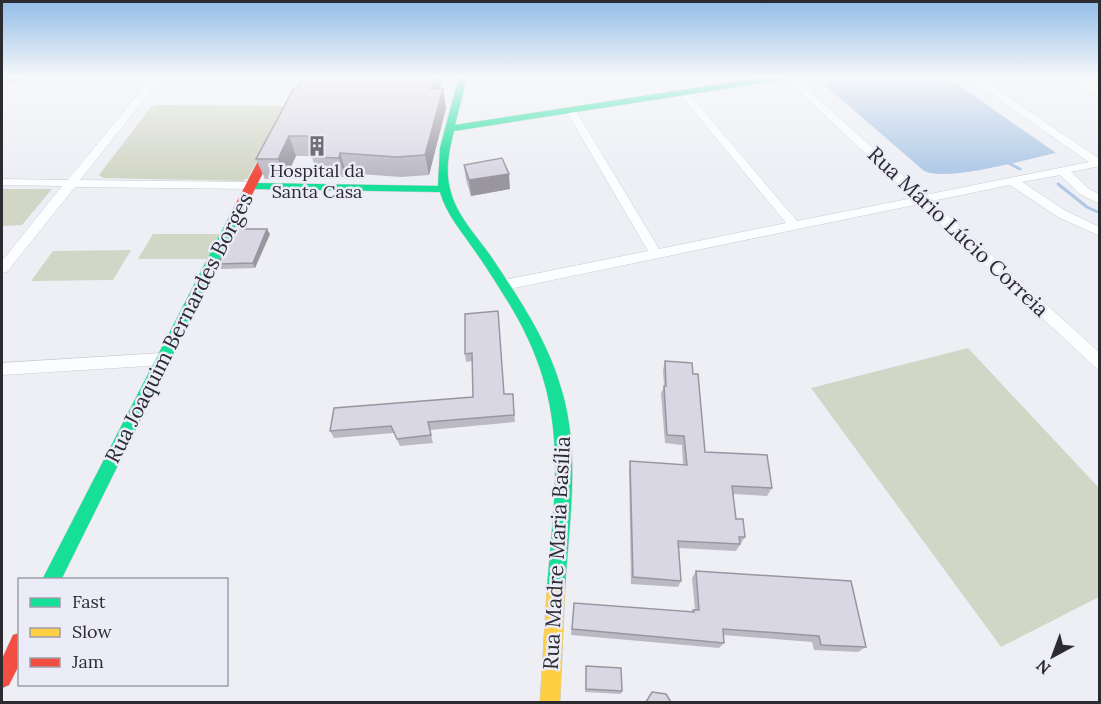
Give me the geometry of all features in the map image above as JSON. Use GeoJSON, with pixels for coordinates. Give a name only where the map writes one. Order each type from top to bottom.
{"type":"FeatureCollection","features":[{"type":"Feature","properties":{"kind":"street"},"geometry":{"type":"LineString","coordinates":[[2,269],[131,110]]}},
{"type":"Feature","properties":{"kind":"street"},"geometry":{"type":"LineString","coordinates":[[2,182],[444,189],[444,171],[456,110]]}},
{"type":"Feature","properties":{"kind":"street"},"geometry":{"type":"LineString","coordinates":[[452,128],[565,110]]}},
{"type":"Feature","properties":{"kind":"street"},"geometry":{"type":"LineString","coordinates":[[571,110],[656,254]]}},
{"type":"Feature","properties":{"kind":"street"},"geometry":{"type":"LineString","coordinates":[[698,110],[795,226]]}},
{"type":"Feature","properties":{"kind":"street","name":"Rua Mário Lúcio Correia"},"geometry":{"type":"LineString","coordinates":[[825,110],[1100,363]]}},
{"type":"Feature","properties":{"kind":"street"},"geometry":{"type":"LineString","coordinates":[[1021,110],[1099,163]]}},
{"type":"Feature","properties":{"kind":"street","name":"Rua Joaquim Bernardes Borges"},"geometry":{"type":"LineString","coordinates":[[52,578],[281,126]]}},
{"type":"Feature","properties":{"kind":"street"},"geometry":{"type":"LineString","coordinates":[[504,285],[1099,163]]}},
{"type":"Feature","properties":{"kind":"street"},"geometry":{"type":"LineString","coordinates":[[1063,171],[1084,191],[1100,200]]}},
{"type":"Feature","properties":{"kind":"street"},"geometry":{"type":"LineString","coordinates":[[1012,181],[1062,214],[1100,232]]}},
{"type":"Feature","properties":{"kind":"street","name":"Rua Madre Maria Basília"},"geometry":{"type":"LineString","coordinates":[[444,189],[462,222],[538,340],[550,369],[563,418],[564,446],[550,702]]}},
{"type":"Feature","properties":{"kind":"street"},"geometry":{"type":"LineString","coordinates":[[2,369],[164,359]]}},
{"type":"Feature","properties":{"kind":"street"},"geometry":{"type":"LineString","coordinates":[[2,678],[18,646]]}},
{"type":"Feature","properties":{"kind":"green space"},"geometry":{"type":"Polygon","coordinates":[[[149,110],[284,110],[248,178],[242,181],[103,178],[99,175],[149,110]]]}},
{"type":"Feature","properties":{"kind":"green space"},"geometry":{"type":"Polygon","coordinates":[[[2,189],[52,189],[22,225],[2,226],[2,189]]]}},
{"type":"Feature","properties":{"kind":"green space"},"geometry":{"type":"Polygon","coordinates":[[[153,234],[220,234],[207,259],[138,259],[153,234]]]}},
{"type":"Feature","properties":{"kind":"green space"},"geometry":{"type":"Polygon","coordinates":[[[131,250],[113,280],[31,281],[53,251],[131,250]]]}},
{"type":"Feature","properties":{"kind":"green space"},"geometry":{"type":"Polygon","coordinates":[[[968,348],[1099,488],[1099,597],[1001,647],[811,388],[968,348]]]}},
{"type":"Feature","properties":{"kind":"water"},"geometry":{"type":"Polygon","coordinates":[[[854,110],[994,110],[1056,153],[969,172],[935,174],[924,171],[854,110]]]}},
{"type":"Feature","properties":{"kind":"building"},"geometry":{"type":"Polygon","coordinates":[[[282,110],[437,110],[425,155],[397,157],[340,153],[339,158],[312,157],[322,136],[289,136],[278,159],[256,159],[282,110]]]}},
{"type":"Feature","properties":{"kind":"building"},"geometry":{"type":"Polygon","coordinates":[[[502,158],[509,174],[469,180],[464,165],[502,158]]]}},
{"type":"Feature","properties":{"kind":"building"},"geometry":{"type":"Polygon","coordinates":[[[236,229],[267,229],[253,263],[218,264],[236,229]]]}},
{"type":"Feature","properties":{"kind":"building"},"geometry":{"type":"Polygon","coordinates":[[[498,311],[504,394],[513,394],[514,415],[428,422],[431,435],[397,439],[391,426],[330,431],[334,408],[473,397],[472,353],[465,354],[465,314],[498,311]]]}},
{"type":"Feature","properties":{"kind":"building"},"geometry":{"type":"Polygon","coordinates":[[[665,361],[692,363],[693,374],[698,374],[705,452],[767,455],[772,488],[732,486],[736,519],[743,519],[745,537],[739,537],[740,544],[678,541],[681,581],[633,577],[630,461],[687,465],[684,436],[667,435],[665,361]]]}},
{"type":"Feature","properties":{"kind":"building"},"geometry":{"type":"Polygon","coordinates":[[[696,571],[851,581],[866,647],[821,645],[819,636],[723,629],[724,643],[572,629],[574,603],[694,612],[693,610],[699,610],[696,571]]]}},
{"type":"Feature","properties":{"kind":"building"},"geometry":{"type":"Polygon","coordinates":[[[586,666],[621,668],[622,691],[586,689],[586,666]]]}},
{"type":"Feature","properties":{"kind":"building"},"geometry":{"type":"Polygon","coordinates":[[[652,692],[666,694],[671,702],[646,702],[652,692]]]}},
{"type":"Feature","properties":{"kind":"waterway"},"geometry":{"type":"LineString","coordinates":[[1003,160],[1020,169]]}},
{"type":"Feature","properties":{"kind":"waterway"},"geometry":{"type":"LineString","coordinates":[[1058,184],[1087,207],[1100,213]]}},
{"type":"Feature","properties":{"kind":"traffic: fast"},"geometry":{"type":"LineString","coordinates":[[454,110],[443,162],[444,188],[450,206],[525,319],[549,372],[560,413],[564,463],[556,588]]}},
{"type":"Feature","properties":{"kind":"traffic: fast"},"geometry":{"type":"LineString","coordinates":[[452,128],[569,110]]}},
{"type":"Feature","properties":{"kind":"traffic: fast"},"geometry":{"type":"LineString","coordinates":[[251,186],[444,189]]}},
{"type":"Feature","properties":{"kind":"traffic: fast"},"geometry":{"type":"LineString","coordinates":[[52,578],[237,213]]}},
{"type":"Feature","properties":{"kind":"traffic: slow"},"geometry":{"type":"LineString","coordinates":[[550,702],[556,588]]}},
{"type":"Feature","properties":{"kind":"traffic: jam"},"geometry":{"type":"LineString","coordinates":[[237,213],[273,142]]}},
{"type":"Feature","properties":{"kind":"traffic: jam"},"geometry":{"type":"LineString","coordinates":[[2,678],[18,646]]}},
{"type":"Feature","properties":{"kind":"place","name":"Hospital da Santa Casa"},"geometry":{"type":"Point","coordinates":[317,146]}}]}
